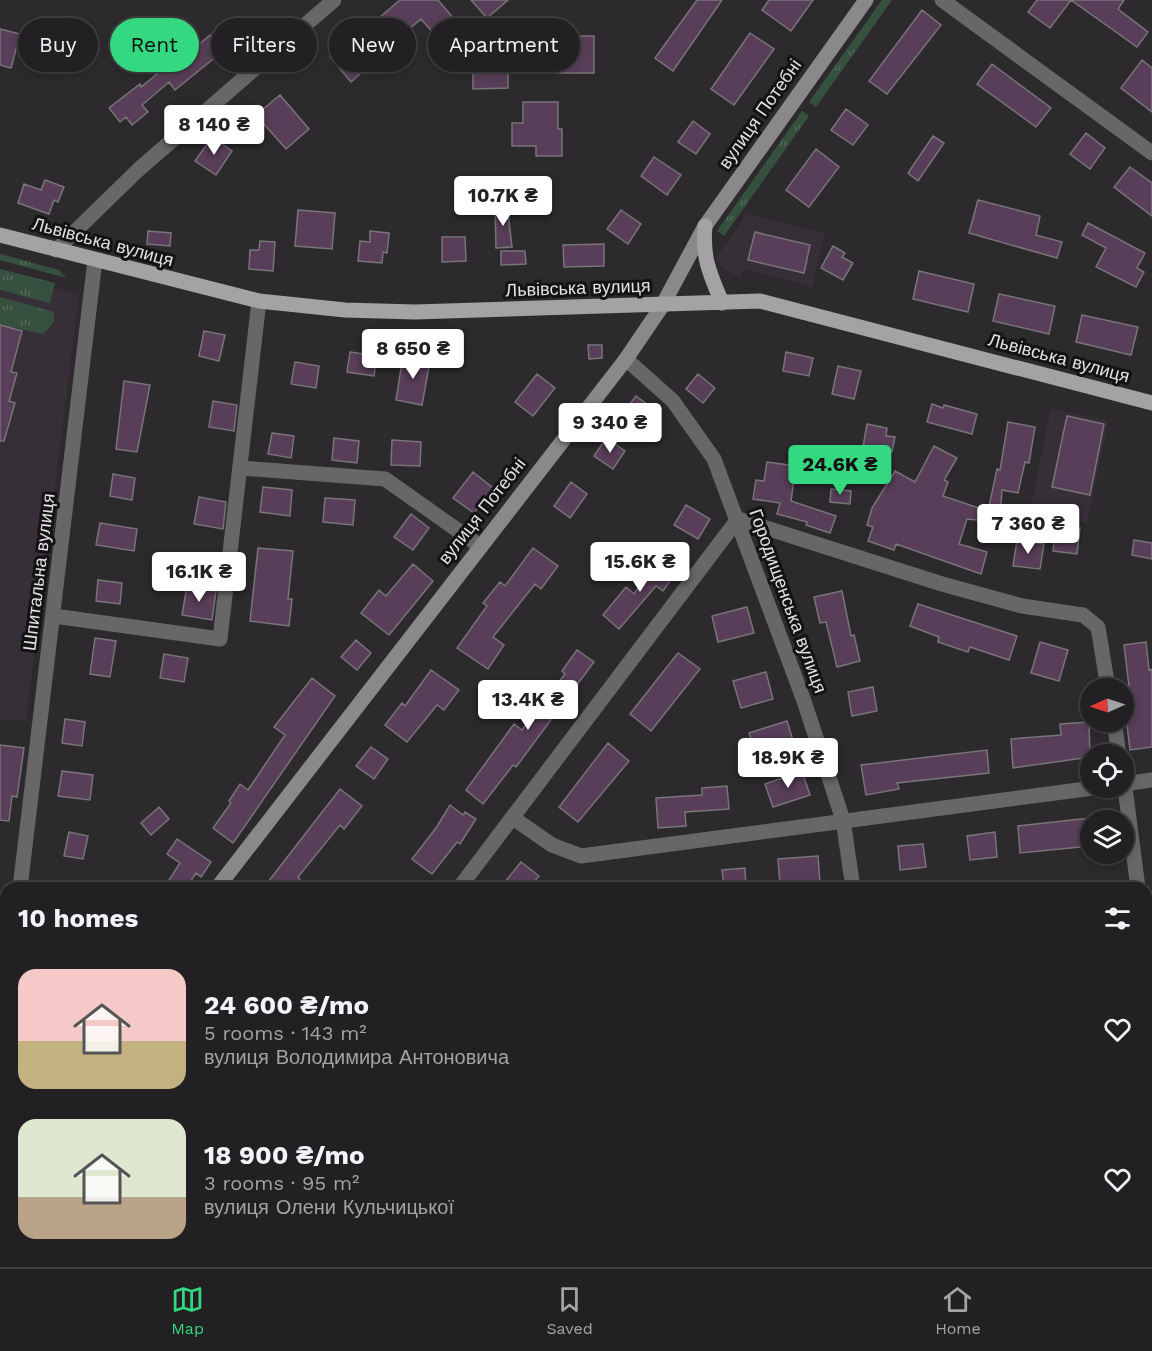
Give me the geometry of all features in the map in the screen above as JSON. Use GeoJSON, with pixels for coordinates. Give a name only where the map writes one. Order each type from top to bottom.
{"type":"FeatureCollection","features":[{"type":"Feature","properties":{"kind":"main road"},"geometry":{"type":"LineString","coordinates":[[705,226],[703,249],[705,262],[722,303]]}},
{"type":"Feature","properties":{"kind":"main road","name":"Львівська вулиця"},"geometry":{"type":"LineString","coordinates":[[0,235],[259,302],[345,310],[416,312],[760,302],[1152,403]]}},
{"type":"Feature","properties":{"kind":"street"},"geometry":{"type":"LineString","coordinates":[[56,250],[138,170],[334,0]]}},
{"type":"Feature","properties":{"kind":"street","name":"вулиця Потебні"},"geometry":{"type":"LineString","coordinates":[[222,882],[626,359],[662,306],[705,226],[867,0]]}},
{"type":"Feature","properties":{"kind":"street"},"geometry":{"type":"LineString","coordinates":[[942,0],[1152,153]]}},
{"type":"Feature","properties":{"kind":"street","name":"Шпитальна вулиця"},"geometry":{"type":"LineString","coordinates":[[21,882],[95,260]]}},
{"type":"Feature","properties":{"kind":"street"},"geometry":{"type":"LineString","coordinates":[[54,616],[220,639],[259,302]]}},
{"type":"Feature","properties":{"kind":"street","name":"Городищенська вулиця"},"geometry":{"type":"LineString","coordinates":[[626,359],[673,400],[714,459],[804,701],[843,820],[852,882]]}},
{"type":"Feature","properties":{"kind":"street"},"geometry":{"type":"LineString","coordinates":[[241,468],[385,479],[480,546]]}},
{"type":"Feature","properties":{"kind":"street"},"geometry":{"type":"LineString","coordinates":[[464,882],[738,519],[942,584],[1022,606],[1083,615],[1098,627],[1106,678]]}},
{"type":"Feature","properties":{"kind":"street"},"geometry":{"type":"LineString","coordinates":[[1134,781],[1152,780]]}},
{"type":"Feature","properties":{"kind":"street"},"geometry":{"type":"LineString","coordinates":[[513,818],[552,845],[580,856],[1080,790]]}},
{"type":"Feature","properties":{"kind":"street"},"geometry":{"type":"LineString","coordinates":[[1126,798],[1137,882]]}},
{"type":"Feature","properties":{"kind":"shaded area"},"geometry":{"type":"Polygon","coordinates":[[[747,214],[825,234],[812,287],[743,269],[740,278],[724,269],[716,258],[747,214]]]}},
{"type":"Feature","properties":{"kind":"shaded area"},"geometry":{"type":"Polygon","coordinates":[[[0,273],[79,294],[26,720],[0,720],[0,273]]]}},
{"type":"Feature","properties":{"kind":"shaded area"},"geometry":{"type":"Polygon","coordinates":[[[1051,408],[1108,421],[1087,523],[1030,512],[1051,408]]]}},
{"type":"Feature","properties":{"kind":"green space"},"geometry":{"type":"Polygon","coordinates":[[[882,0],[892,0],[816,107],[809,102],[882,0]]]}},
{"type":"Feature","properties":{"kind":"green space"},"geometry":{"type":"Polygon","coordinates":[[[802,111],[809,116],[724,236],[717,231],[802,111]]]}},
{"type":"Feature","properties":{"kind":"green space"},"geometry":{"type":"Polygon","coordinates":[[[0,254],[59,270],[66,278],[0,260],[0,254]]]}},
{"type":"Feature","properties":{"kind":"green space"},"geometry":{"type":"Polygon","coordinates":[[[0,269],[55,283],[50,303],[0,290],[0,269]]]}},
{"type":"Feature","properties":{"kind":"green space"},"geometry":{"type":"Polygon","coordinates":[[[0,297],[54,312],[54,322],[43,334],[0,325],[0,297]]]}},
{"type":"Feature","properties":{"kind":"building"},"geometry":{"type":"Polygon","coordinates":[[[400,0],[438,0],[453,18],[428,18],[428,27],[421,19],[416,23],[416,18],[379,18],[400,0]]]}},
{"type":"Feature","properties":{"kind":"building"},"geometry":{"type":"Polygon","coordinates":[[[471,0],[508,0],[487,18],[471,0]]]}},
{"type":"Feature","properties":{"kind":"building"},"geometry":{"type":"Polygon","coordinates":[[[697,0],[722,0],[673,71],[655,58],[697,0]]]}},
{"type":"Feature","properties":{"kind":"building"},"geometry":{"type":"Polygon","coordinates":[[[769,0],[813,0],[791,31],[762,10],[769,0]]]}},
{"type":"Feature","properties":{"kind":"building"},"geometry":{"type":"Polygon","coordinates":[[[1037,0],[1071,0],[1050,28],[1028,12],[1037,0]]]}},
{"type":"Feature","properties":{"kind":"building"},"geometry":{"type":"Polygon","coordinates":[[[1071,0],[1124,0],[1118,9],[1148,32],[1137,47],[1071,0]]]}},
{"type":"Feature","properties":{"kind":"building"},"geometry":{"type":"Polygon","coordinates":[[[922,10],[941,25],[887,94],[869,81],[922,10]]]}},
{"type":"Feature","properties":{"kind":"building"},"geometry":{"type":"Polygon","coordinates":[[[0,29],[18,34],[11,68],[0,65],[0,29]]]}},
{"type":"Feature","properties":{"kind":"building"},"geometry":{"type":"Polygon","coordinates":[[[750,33],[774,49],[734,105],[711,89],[750,33]]]}},
{"type":"Feature","properties":{"kind":"building"},"geometry":{"type":"Polygon","coordinates":[[[211,36],[211,61],[199,70],[199,44],[211,36]]]}},
{"type":"Feature","properties":{"kind":"building"},"geometry":{"type":"Polygon","coordinates":[[[580,36],[594,36],[594,73],[548,73],[580,72],[580,36]]]}},
{"type":"Feature","properties":{"kind":"building"},"geometry":{"type":"Polygon","coordinates":[[[1142,60],[1152,68],[1152,112],[1121,88],[1142,60]]]}},
{"type":"Feature","properties":{"kind":"building"},"geometry":{"type":"Polygon","coordinates":[[[992,64],[1051,108],[1036,127],[977,84],[992,64]]]}},
{"type":"Feature","properties":{"kind":"building"},"geometry":{"type":"Polygon","coordinates":[[[159,72],[197,72],[175,90],[169,82],[142,105],[148,112],[132,125],[126,117],[120,122],[109,108],[140,84],[141,87],[159,72]]]}},
{"type":"Feature","properties":{"kind":"building"},"geometry":{"type":"Polygon","coordinates":[[[343,72],[362,72],[351,82],[343,72]]]}},
{"type":"Feature","properties":{"kind":"building"},"geometry":{"type":"Polygon","coordinates":[[[508,72],[508,88],[473,89],[473,73],[508,72]]]}},
{"type":"Feature","properties":{"kind":"building"},"geometry":{"type":"Polygon","coordinates":[[[280,95],[309,129],[286,149],[256,115],[280,95]]]}},
{"type":"Feature","properties":{"kind":"building"},"geometry":{"type":"Polygon","coordinates":[[[523,102],[558,102],[558,129],[562,129],[562,156],[536,156],[536,146],[512,146],[512,123],[523,123],[523,102]]]}},
{"type":"Feature","properties":{"kind":"building"},"geometry":{"type":"Polygon","coordinates":[[[846,109],[868,125],[853,145],[831,130],[846,109]]]}},
{"type":"Feature","properties":{"kind":"building"},"geometry":{"type":"Polygon","coordinates":[[[693,121],[710,134],[696,154],[678,142],[693,121]]]}},
{"type":"Feature","properties":{"kind":"building"},"geometry":{"type":"Polygon","coordinates":[[[1086,133],[1105,148],[1090,169],[1070,154],[1086,133]]]}},
{"type":"Feature","properties":{"kind":"building"},"geometry":{"type":"Polygon","coordinates":[[[933,136],[944,143],[918,181],[908,173],[933,136]]]}},
{"type":"Feature","properties":{"kind":"building"},"geometry":{"type":"Polygon","coordinates":[[[212,137],[232,151],[216,175],[195,161],[212,137]]]}},
{"type":"Feature","properties":{"kind":"building"},"geometry":{"type":"Polygon","coordinates":[[[816,149],[839,167],[809,207],[786,190],[816,149]]]}},
{"type":"Feature","properties":{"kind":"building"},"geometry":{"type":"Polygon","coordinates":[[[654,157],[681,175],[667,195],[641,176],[654,157]]]}},
{"type":"Feature","properties":{"kind":"building"},"geometry":{"type":"Polygon","coordinates":[[[1130,167],[1152,183],[1152,216],[1114,187],[1130,167]]]}},
{"type":"Feature","properties":{"kind":"building"},"geometry":{"type":"Polygon","coordinates":[[[45,180],[64,187],[58,202],[54,200],[49,214],[18,203],[24,184],[41,190],[45,180]]]}},
{"type":"Feature","properties":{"kind":"building"},"geometry":{"type":"Polygon","coordinates":[[[978,200],[1040,216],[1036,235],[1062,242],[1057,258],[969,233],[978,200]]]}},
{"type":"Feature","properties":{"kind":"building"},"geometry":{"type":"Polygon","coordinates":[[[495,204],[507,204],[512,247],[496,248],[495,204]]]}},
{"type":"Feature","properties":{"kind":"building"},"geometry":{"type":"Polygon","coordinates":[[[298,210],[335,213],[332,249],[295,246],[298,210]]]}},
{"type":"Feature","properties":{"kind":"building"},"geometry":{"type":"Polygon","coordinates":[[[621,210],[641,224],[628,244],[607,229],[621,210]]]}},
{"type":"Feature","properties":{"kind":"building"},"geometry":{"type":"Polygon","coordinates":[[[1088,223],[1145,253],[1137,268],[1144,272],[1136,287],[1096,267],[1106,248],[1082,235],[1088,223]]]}},
{"type":"Feature","properties":{"kind":"building"},"geometry":{"type":"Polygon","coordinates":[[[148,231],[171,233],[170,246],[147,244],[148,231]]]}},
{"type":"Feature","properties":{"kind":"building"},"geometry":{"type":"Polygon","coordinates":[[[370,231],[389,233],[387,253],[383,252],[382,263],[358,261],[360,241],[370,242],[370,231]]]}},
{"type":"Feature","properties":{"kind":"building"},"geometry":{"type":"Polygon","coordinates":[[[755,232],[810,245],[804,273],[748,260],[755,232]]]}},
{"type":"Feature","properties":{"kind":"building"},"geometry":{"type":"Polygon","coordinates":[[[442,237],[465,237],[466,261],[442,262],[442,237]]]}},
{"type":"Feature","properties":{"kind":"building"},"geometry":{"type":"Polygon","coordinates":[[[260,241],[275,242],[273,271],[249,269],[250,250],[259,250],[260,241]]]}},
{"type":"Feature","properties":{"kind":"building"},"geometry":{"type":"Polygon","coordinates":[[[604,244],[604,266],[564,267],[563,245],[604,244]]]}},
{"type":"Feature","properties":{"kind":"building"},"geometry":{"type":"Polygon","coordinates":[[[833,246],[845,253],[842,257],[853,263],[843,280],[821,268],[833,246]]]}},
{"type":"Feature","properties":{"kind":"building"},"geometry":{"type":"Polygon","coordinates":[[[501,251],[525,251],[526,264],[501,265],[501,251]]]}},
{"type":"Feature","properties":{"kind":"building"},"geometry":{"type":"Polygon","coordinates":[[[919,271],[974,284],[968,312],[913,299],[919,271]]]}},
{"type":"Feature","properties":{"kind":"building"},"geometry":{"type":"Polygon","coordinates":[[[999,294],[1055,306],[1049,334],[993,321],[999,294]]]}},
{"type":"Feature","properties":{"kind":"building"},"geometry":{"type":"Polygon","coordinates":[[[1082,315],[1138,327],[1131,355],[1076,342],[1082,315]]]}},
{"type":"Feature","properties":{"kind":"building"},"geometry":{"type":"Polygon","coordinates":[[[0,325],[22,331],[11,372],[17,373],[9,401],[15,403],[4,441],[0,441],[0,325]]]}},
{"type":"Feature","properties":{"kind":"building"},"geometry":{"type":"Polygon","coordinates":[[[204,331],[225,335],[219,361],[199,356],[204,331]]]}},
{"type":"Feature","properties":{"kind":"building"},"geometry":{"type":"Polygon","coordinates":[[[588,345],[602,345],[602,358],[589,359],[588,345]]]}},
{"type":"Feature","properties":{"kind":"building"},"geometry":{"type":"Polygon","coordinates":[[[350,352],[377,356],[374,376],[347,372],[350,352]]]}},
{"type":"Feature","properties":{"kind":"building"},"geometry":{"type":"Polygon","coordinates":[[[786,352],[813,358],[809,376],[783,371],[786,352]]]}},
{"type":"Feature","properties":{"kind":"building"},"geometry":{"type":"Polygon","coordinates":[[[403,356],[430,361],[422,405],[396,400],[403,356]]]}},
{"type":"Feature","properties":{"kind":"building"},"geometry":{"type":"Polygon","coordinates":[[[295,362],[319,366],[316,388],[291,384],[295,362]]]}},
{"type":"Feature","properties":{"kind":"building"},"geometry":{"type":"Polygon","coordinates":[[[838,366],[861,371],[854,399],[832,394],[838,366]]]}},
{"type":"Feature","properties":{"kind":"building"},"geometry":{"type":"Polygon","coordinates":[[[537,374],[555,388],[533,416],[515,402],[537,374]]]}},
{"type":"Feature","properties":{"kind":"building"},"geometry":{"type":"Polygon","coordinates":[[[698,374],[715,388],[703,403],[686,389],[698,374]]]}},
{"type":"Feature","properties":{"kind":"building"},"geometry":{"type":"Polygon","coordinates":[[[124,381],[150,385],[137,452],[116,449],[124,381]]]}},
{"type":"Feature","properties":{"kind":"building"},"geometry":{"type":"Polygon","coordinates":[[[636,396],[656,411],[643,428],[623,413],[636,396]]]}},
{"type":"Feature","properties":{"kind":"building"},"geometry":{"type":"Polygon","coordinates":[[[213,401],[237,405],[234,431],[209,427],[213,401]]]}},
{"type":"Feature","properties":{"kind":"building"},"geometry":{"type":"Polygon","coordinates":[[[932,404],[977,414],[972,434],[927,422],[932,404]]]}},
{"type":"Feature","properties":{"kind":"building"},"geometry":{"type":"Polygon","coordinates":[[[1067,416],[1104,424],[1090,495],[1052,487],[1067,416]]]}},
{"type":"Feature","properties":{"kind":"building"},"geometry":{"type":"Polygon","coordinates":[[[1008,422],[1035,427],[1029,463],[1025,462],[1018,493],[1002,490],[1000,515],[1008,518],[1007,523],[967,519],[959,544],[987,552],[981,574],[896,544],[894,550],[868,541],[873,527],[867,525],[872,508],[895,471],[915,482],[934,446],[957,458],[944,480],[948,482],[943,496],[988,511],[997,469],[1000,470],[1008,422]]]}},
{"type":"Feature","properties":{"kind":"building"},"geometry":{"type":"Polygon","coordinates":[[[867,424],[887,428],[886,436],[895,437],[892,452],[863,447],[867,424]]]}},
{"type":"Feature","properties":{"kind":"building"},"geometry":{"type":"Polygon","coordinates":[[[272,433],[294,436],[291,458],[268,454],[272,433]]]}},
{"type":"Feature","properties":{"kind":"building"},"geometry":{"type":"Polygon","coordinates":[[[334,438],[359,441],[357,463],[332,460],[334,438]]]}},
{"type":"Feature","properties":{"kind":"building"},"geometry":{"type":"Polygon","coordinates":[[[606,438],[625,451],[613,469],[594,456],[606,438]]]}},
{"type":"Feature","properties":{"kind":"building"},"geometry":{"type":"Polygon","coordinates":[[[392,440],[421,442],[420,466],[391,465],[392,440]]]}},
{"type":"Feature","properties":{"kind":"building"},"geometry":{"type":"Polygon","coordinates":[[[767,462],[796,466],[791,501],[836,516],[830,533],[806,525],[807,522],[777,514],[780,503],[753,499],[756,480],[764,481],[767,462]]]}},
{"type":"Feature","properties":{"kind":"building"},"geometry":{"type":"Polygon","coordinates":[[[473,472],[493,488],[474,513],[453,498],[473,472]]]}},
{"type":"Feature","properties":{"kind":"building"},"geometry":{"type":"Polygon","coordinates":[[[113,474],[135,478],[132,500],[110,496],[113,474]]]}},
{"type":"Feature","properties":{"kind":"building"},"geometry":{"type":"Polygon","coordinates":[[[571,482],[587,494],[570,518],[554,506],[571,482]]]}},
{"type":"Feature","properties":{"kind":"building"},"geometry":{"type":"Polygon","coordinates":[[[263,487],[292,490],[290,516],[260,512],[263,487]]]}},
{"type":"Feature","properties":{"kind":"building"},"geometry":{"type":"Polygon","coordinates":[[[831,489],[851,491],[850,504],[830,502],[831,489]]]}},
{"type":"Feature","properties":{"kind":"building"},"geometry":{"type":"Polygon","coordinates":[[[199,497],[226,502],[223,529],[194,524],[199,497]]]}},
{"type":"Feature","properties":{"kind":"building"},"geometry":{"type":"Polygon","coordinates":[[[325,498],[355,500],[353,525],[323,522],[325,498]]]}},
{"type":"Feature","properties":{"kind":"building"},"geometry":{"type":"Polygon","coordinates":[[[686,505],[710,519],[698,539],[674,525],[686,505]]]}},
{"type":"Feature","properties":{"kind":"building"},"geometry":{"type":"Polygon","coordinates":[[[411,514],[429,528],[413,550],[394,537],[411,514]]]}},
{"type":"Feature","properties":{"kind":"building"},"geometry":{"type":"Polygon","coordinates":[[[100,523],[137,529],[134,551],[96,545],[100,523]]]}},
{"type":"Feature","properties":{"kind":"building"},"geometry":{"type":"Polygon","coordinates":[[[1056,525],[1080,528],[1077,554],[1053,551],[1056,525]]]}},
{"type":"Feature","properties":{"kind":"building"},"geometry":{"type":"Polygon","coordinates":[[[1017,540],[1044,544],[1040,569],[1013,566],[1017,540]]]}},
{"type":"Feature","properties":{"kind":"building"},"geometry":{"type":"Polygon","coordinates":[[[1134,540],[1152,543],[1152,559],[1132,555],[1134,540]]]}},
{"type":"Feature","properties":{"kind":"building"},"geometry":{"type":"Polygon","coordinates":[[[258,548],[293,551],[288,599],[292,599],[289,626],[250,621],[258,548]]]}},
{"type":"Feature","properties":{"kind":"building"},"geometry":{"type":"Polygon","coordinates":[[[533,548],[558,566],[541,589],[535,584],[493,637],[504,645],[488,669],[457,648],[487,606],[483,603],[500,582],[505,586],[533,548]]]}},
{"type":"Feature","properties":{"kind":"building"},"geometry":{"type":"Polygon","coordinates":[[[659,557],[678,569],[663,591],[656,586],[619,629],[603,615],[626,587],[634,594],[659,557]]]}},
{"type":"Feature","properties":{"kind":"building"},"geometry":{"type":"Polygon","coordinates":[[[413,564],[433,581],[389,635],[361,613],[379,590],[386,596],[413,564]]]}},
{"type":"Feature","properties":{"kind":"building"},"geometry":{"type":"Polygon","coordinates":[[[98,580],[122,583],[120,604],[96,601],[98,580]]]}},
{"type":"Feature","properties":{"kind":"building"},"geometry":{"type":"Polygon","coordinates":[[[187,586],[216,591],[212,620],[182,615],[187,586]]]}},
{"type":"Feature","properties":{"kind":"building"},"geometry":{"type":"Polygon","coordinates":[[[842,591],[851,636],[854,635],[860,661],[837,667],[826,622],[820,623],[814,597],[842,591]]]}},
{"type":"Feature","properties":{"kind":"building"},"geometry":{"type":"Polygon","coordinates":[[[918,604],[1017,636],[1009,660],[970,647],[968,652],[938,642],[939,637],[910,626],[918,604]]]}},
{"type":"Feature","properties":{"kind":"building"},"geometry":{"type":"Polygon","coordinates":[[[747,607],[754,633],[718,642],[712,616],[747,607]]]}},
{"type":"Feature","properties":{"kind":"building"},"geometry":{"type":"Polygon","coordinates":[[[95,638],[116,641],[110,677],[90,674],[95,638]]]}},
{"type":"Feature","properties":{"kind":"building"},"geometry":{"type":"Polygon","coordinates":[[[356,640],[371,653],[357,670],[341,657],[356,640]]]}},
{"type":"Feature","properties":{"kind":"building"},"geometry":{"type":"Polygon","coordinates":[[[1040,642],[1068,650],[1059,681],[1031,673],[1040,642]]]}},
{"type":"Feature","properties":{"kind":"building"},"geometry":{"type":"Polygon","coordinates":[[[1146,642],[1149,670],[1152,669],[1152,747],[1134,749],[1134,744],[1129,744],[1128,732],[1134,732],[1134,678],[1128,678],[1124,645],[1146,642]]]}},
{"type":"Feature","properties":{"kind":"building"},"geometry":{"type":"Polygon","coordinates":[[[577,650],[594,662],[516,767],[513,765],[483,804],[466,790],[514,724],[522,730],[565,674],[562,671],[577,650]]]}},
{"type":"Feature","properties":{"kind":"building"},"geometry":{"type":"Polygon","coordinates":[[[678,653],[700,669],[651,731],[630,714],[678,653]]]}},
{"type":"Feature","properties":{"kind":"building"},"geometry":{"type":"Polygon","coordinates":[[[164,654],[188,658],[184,682],[160,678],[164,654]]]}},
{"type":"Feature","properties":{"kind":"building"},"geometry":{"type":"Polygon","coordinates":[[[431,670],[459,690],[444,710],[437,705],[407,742],[385,725],[402,703],[405,706],[431,670]]]}},
{"type":"Feature","properties":{"kind":"building"},"geometry":{"type":"Polygon","coordinates":[[[766,672],[773,699],[741,708],[733,681],[766,672]]]}},
{"type":"Feature","properties":{"kind":"building"},"geometry":{"type":"Polygon","coordinates":[[[312,678],[335,696],[233,843],[213,828],[231,803],[229,801],[240,784],[248,790],[285,735],[274,727],[312,678]]]}},
{"type":"Feature","properties":{"kind":"building"},"geometry":{"type":"Polygon","coordinates":[[[873,687],[877,711],[852,716],[848,692],[873,687]]]}},
{"type":"Feature","properties":{"kind":"building"},"geometry":{"type":"Polygon","coordinates":[[[65,719],[85,722],[82,746],[62,743],[65,719]]]}},
{"type":"Feature","properties":{"kind":"building"},"geometry":{"type":"Polygon","coordinates":[[[787,721],[795,747],[757,759],[749,733],[787,721]]]}},
{"type":"Feature","properties":{"kind":"building"},"geometry":{"type":"Polygon","coordinates":[[[1080,723],[1080,732],[1089,732],[1090,744],[1080,744],[1080,758],[1013,768],[1011,739],[1061,735],[1060,724],[1080,723]]]}},
{"type":"Feature","properties":{"kind":"building"},"geometry":{"type":"Polygon","coordinates":[[[608,743],[629,761],[578,822],[559,807],[608,743]]]}},
{"type":"Feature","properties":{"kind":"building"},"geometry":{"type":"Polygon","coordinates":[[[0,745],[24,748],[17,797],[12,796],[9,821],[0,820],[0,745]]]}},
{"type":"Feature","properties":{"kind":"building"},"geometry":{"type":"Polygon","coordinates":[[[371,747],[388,759],[374,779],[356,766],[371,747]]]}},
{"type":"Feature","properties":{"kind":"building"},"geometry":{"type":"Polygon","coordinates":[[[987,750],[989,773],[897,783],[899,789],[866,795],[861,765],[987,750]]]}},
{"type":"Feature","properties":{"kind":"building"},"geometry":{"type":"Polygon","coordinates":[[[62,771],[93,775],[90,800],[58,796],[62,771]]]}},
{"type":"Feature","properties":{"kind":"building"},"geometry":{"type":"Polygon","coordinates":[[[802,771],[810,795],[773,807],[765,784],[802,771]]]}},
{"type":"Feature","properties":{"kind":"building"},"geometry":{"type":"Polygon","coordinates":[[[727,786],[729,809],[685,812],[686,826],[658,828],[656,798],[702,795],[702,788],[727,786]]]}},
{"type":"Feature","properties":{"kind":"building"},"geometry":{"type":"Polygon","coordinates":[[[340,789],[362,806],[344,829],[340,825],[298,877],[300,879],[298,882],[268,882],[340,789]]]}},
{"type":"Feature","properties":{"kind":"building"},"geometry":{"type":"Polygon","coordinates":[[[450,805],[463,815],[465,812],[476,819],[460,844],[457,842],[432,874],[412,859],[450,805]]]}},
{"type":"Feature","properties":{"kind":"building"},"geometry":{"type":"Polygon","coordinates":[[[159,807],[169,819],[151,835],[141,823],[159,807]]]}},
{"type":"Feature","properties":{"kind":"building"},"geometry":{"type":"Polygon","coordinates":[[[1080,819],[1080,847],[1020,853],[1018,826],[1080,819]]]}},
{"type":"Feature","properties":{"kind":"building"},"geometry":{"type":"Polygon","coordinates":[[[69,832],[88,836],[83,859],[64,856],[69,832]]]}},
{"type":"Feature","properties":{"kind":"building"},"geometry":{"type":"Polygon","coordinates":[[[995,832],[997,857],[970,860],[967,836],[995,832]]]}},
{"type":"Feature","properties":{"kind":"building"},"geometry":{"type":"Polygon","coordinates":[[[177,839],[211,862],[201,877],[196,873],[190,882],[168,882],[180,863],[167,854],[177,839]]]}},
{"type":"Feature","properties":{"kind":"building"},"geometry":{"type":"Polygon","coordinates":[[[923,844],[926,867],[900,870],[898,846],[923,844]]]}},
{"type":"Feature","properties":{"kind":"building"},"geometry":{"type":"Polygon","coordinates":[[[818,856],[820,882],[780,882],[778,859],[818,856]]]}},
{"type":"Feature","properties":{"kind":"building"},"geometry":{"type":"Polygon","coordinates":[[[521,862],[539,876],[534,882],[505,882],[521,862]]]}},
{"type":"Feature","properties":{"kind":"building"},"geometry":{"type":"Polygon","coordinates":[[[745,868],[746,882],[723,882],[722,870],[745,868]]]}}]}
